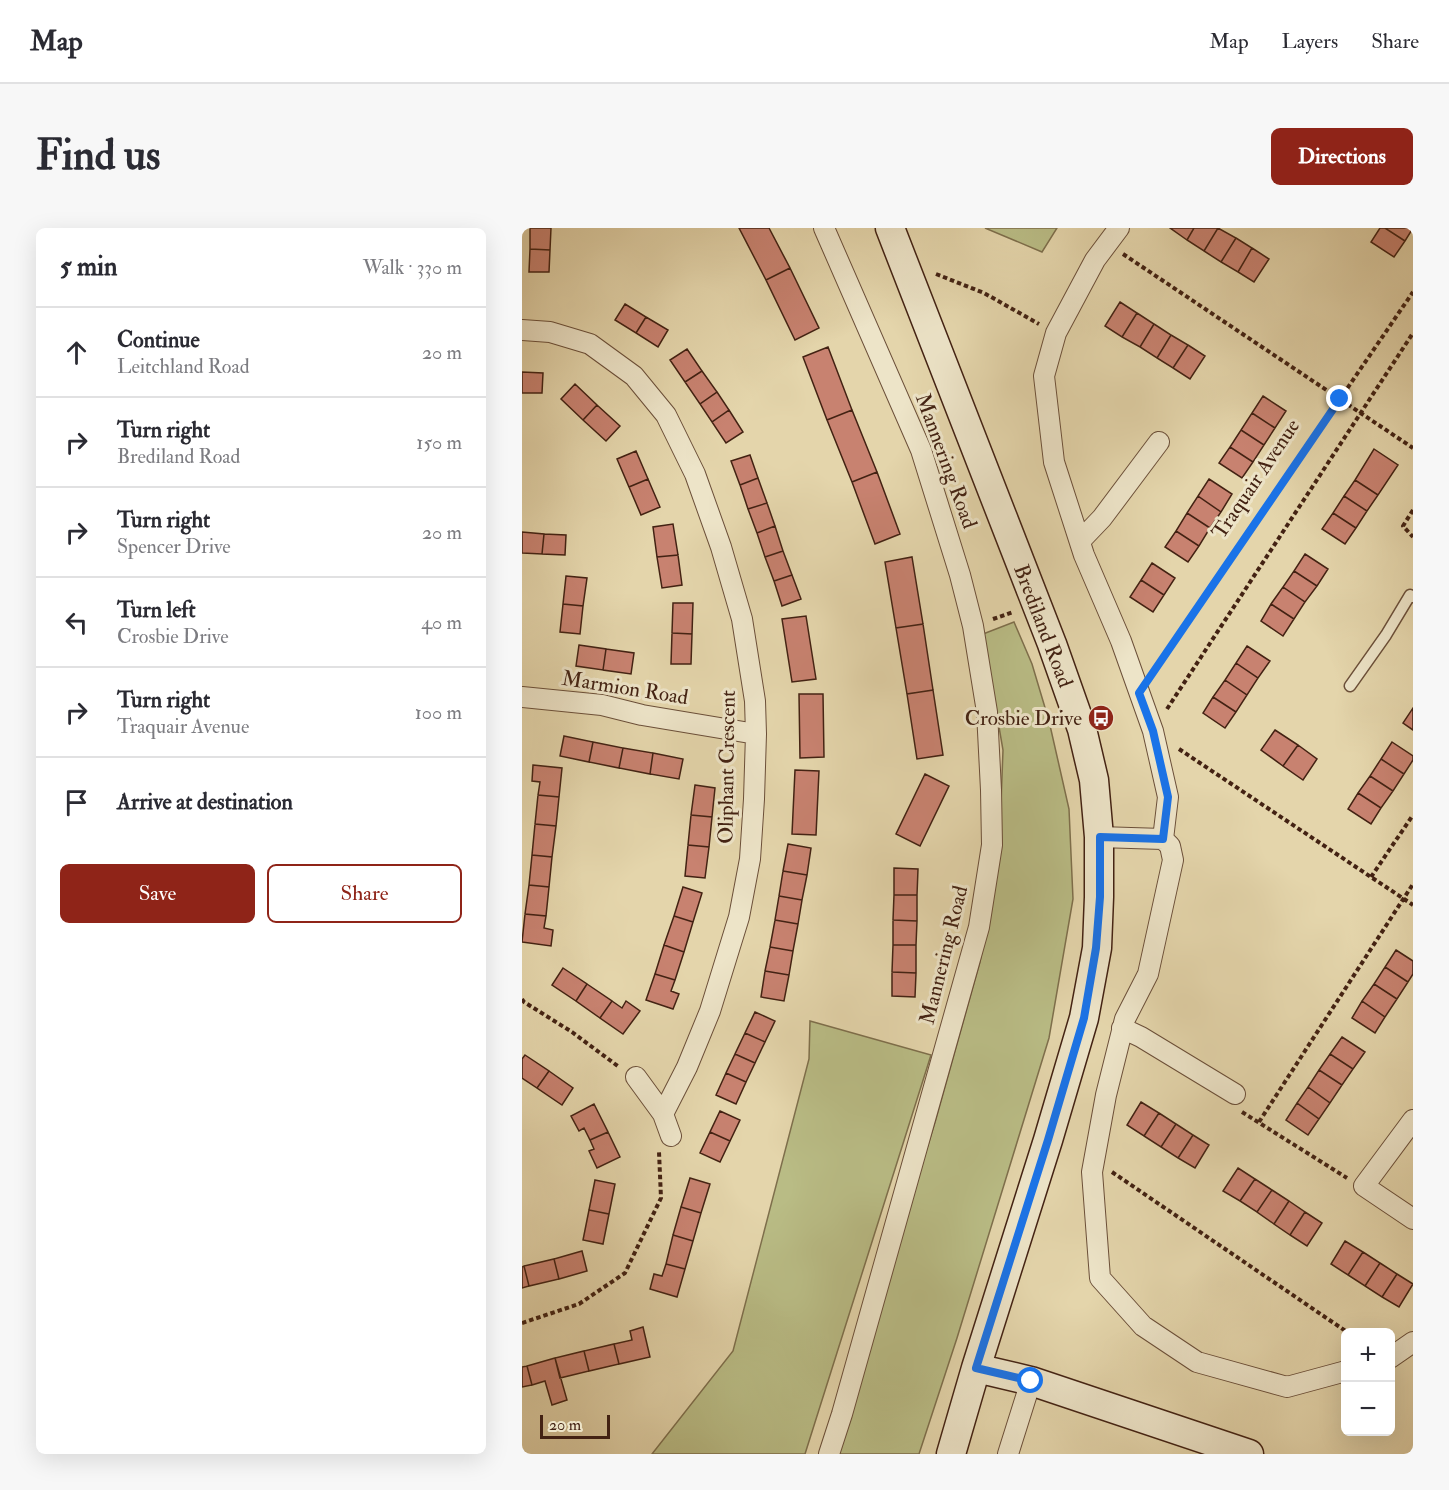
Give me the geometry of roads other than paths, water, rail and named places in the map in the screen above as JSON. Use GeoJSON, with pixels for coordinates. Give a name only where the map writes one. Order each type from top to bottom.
{"type":"FeatureCollection","features":[{"type":"Feature","properties":{"kind":"street","name":"Mannering Road"},"geometry":{"type":"LineString","coordinates":[[824,228],[921,450],[960,575],[973,626],[987,712],[992,845],[979,927],[829,1454]]}},
{"type":"Feature","properties":{"kind":"street","name":"Brediland Road"},"geometry":{"type":"LineString","coordinates":[[890,228],[1013,549],[1052,644],[1082,729],[1094,780],[1100,837],[1100,897],[1096,948],[1084,1018],[951,1454]]}},
{"type":"Feature","properties":{"kind":"street"},"geometry":{"type":"LineString","coordinates":[[1113,236],[1095,260],[1056,333],[1044,376],[1054,462],[1080,542],[1121,641],[1153,731],[1168,797],[1163,839]]}},
{"type":"Feature","properties":{"kind":"street","name":"Oliphant Crescent"},"geometry":{"type":"LineString","coordinates":[[522,330],[550,332],[590,344],[633,376],[666,415],[695,474],[721,547],[742,619],[755,701],[754,800],[750,859],[739,917],[710,1011],[687,1067],[663,1114]]}},
{"type":"Feature","properties":{"kind":"street"},"geometry":{"type":"LineString","coordinates":[[1080,542],[1102,518],[1159,442]]}},
{"type":"Feature","properties":{"kind":"street","name":"Marmion Road"},"geometry":{"type":"LineString","coordinates":[[522,697],[602,705],[642,715],[756,734]]}},
{"type":"Feature","properties":{"kind":"street"},"geometry":{"type":"LineString","coordinates":[[1100,837],[1163,839],[1170,846],[1173,860],[1148,974],[1122,1028],[1106,1095],[1092,1172],[1100,1278],[1143,1326],[1197,1362],[1287,1387],[1341,1372]]}},
{"type":"Feature","properties":{"kind":"street"},"geometry":{"type":"LineString","coordinates":[[1122,1028],[1141,1037],[1235,1094]]}},
{"type":"Feature","properties":{"kind":"street"},"geometry":{"type":"LineString","coordinates":[[636,1077],[663,1114],[671,1136]]}},
{"type":"Feature","properties":{"kind":"street"},"geometry":{"type":"LineString","coordinates":[[1413,1120],[1364,1186],[1413,1219]]}},
{"type":"Feature","properties":{"kind":"street"},"geometry":{"type":"LineString","coordinates":[[1395,1355],[1413,1342]]}},
{"type":"Feature","properties":{"kind":"street"},"geometry":{"type":"LineString","coordinates":[[976,1368],[1031,1381],[1249,1454]]}},
{"type":"Feature","properties":{"kind":"street"},"geometry":{"type":"LineString","coordinates":[[1008,1454],[1031,1381]]}},
{"type":"Feature","properties":{"kind":"lane"},"geometry":{"type":"LineString","coordinates":[[1350,686],[1412,594]]}},
{"type":"Feature","properties":{"kind":"place","name":"Crosbie Drive"},"geometry":{"type":"Point","coordinates":[1101,718]}}]}
